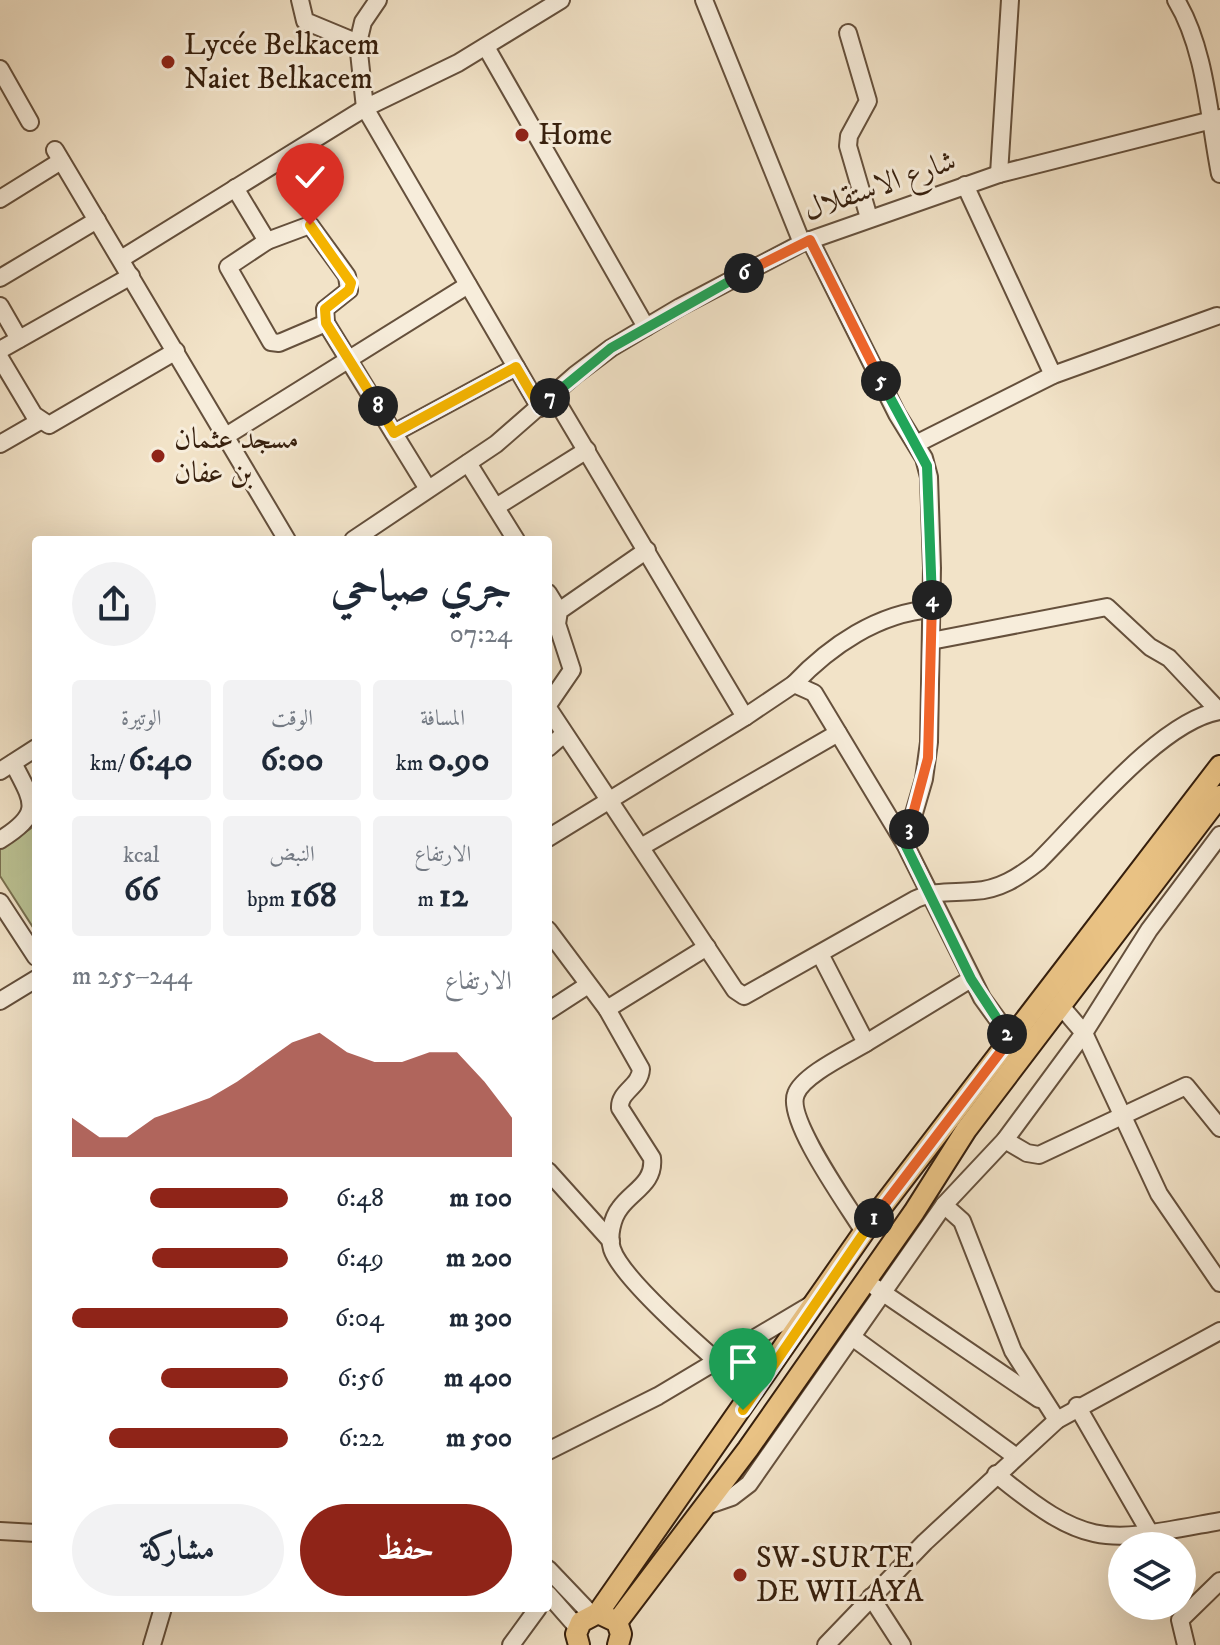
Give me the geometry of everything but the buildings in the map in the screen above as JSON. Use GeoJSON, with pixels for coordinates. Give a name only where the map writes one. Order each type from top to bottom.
{"type":"FeatureCollection","features":[{"type":"Feature","properties":{"kind":"main road"},"geometry":{"type":"LineString","coordinates":[[583,1631],[769,1373],[864,1232],[1220,766]]}},
{"type":"Feature","properties":{"kind":"main road"},"geometry":{"type":"LineString","coordinates":[[583,1631],[617,1622],[706,1506],[914,1212],[945,1160],[1220,796]]}},
{"type":"Feature","properties":{"kind":"main road"},"geometry":{"type":"LineString","coordinates":[[617,1622],[621,1634],[618,1645]]}},
{"type":"Feature","properties":{"kind":"street"},"geometry":{"type":"LineString","coordinates":[[300,0],[299,9],[305,21],[358,43]]}},
{"type":"Feature","properties":{"kind":"street"},"geometry":{"type":"LineString","coordinates":[[378,0],[363,22],[358,43],[365,108],[540,408]]}},
{"type":"Feature","properties":{"kind":"street"},"geometry":{"type":"LineString","coordinates":[[121,259],[365,108],[486,47],[561,0]]}},
{"type":"Feature","properties":{"kind":"street"},"geometry":{"type":"LineString","coordinates":[[704,0],[806,241],[897,414],[916,444],[929,477],[932,609],[928,758],[905,844]]}},
{"type":"Feature","properties":{"kind":"street"},"geometry":{"type":"LineString","coordinates":[[999,174],[1010,0]]}},
{"type":"Feature","properties":{"kind":"street"},"geometry":{"type":"LineString","coordinates":[[1176,0],[1188,23],[1215,119],[1220,174]]}},
{"type":"Feature","properties":{"kind":"street"},"geometry":{"type":"LineString","coordinates":[[848,33],[868,101],[849,136],[848,146],[869,218]]}},
{"type":"Feature","properties":{"kind":"street"},"geometry":{"type":"LineString","coordinates":[[486,47],[646,327]]}},
{"type":"Feature","properties":{"kind":"street"},"geometry":{"type":"LineString","coordinates":[[0,69],[30,122]]}},
{"type":"Feature","properties":{"kind":"street","name":"شارع الاستقلال"},"geometry":{"type":"LineString","coordinates":[[359,536],[468,463],[540,408],[575,375],[646,327],[806,241],[999,174],[1215,119]]}},
{"type":"Feature","properties":{"kind":"street"},"geometry":{"type":"LineString","coordinates":[[0,199],[58,156],[285,536]]}},
{"type":"Feature","properties":{"kind":"street"},"geometry":{"type":"LineString","coordinates":[[965,185],[1053,375]]}},
{"type":"Feature","properties":{"kind":"street"},"geometry":{"type":"LineString","coordinates":[[235,188],[267,241]]}},
{"type":"Feature","properties":{"kind":"street"},"geometry":{"type":"LineString","coordinates":[[0,278],[97,220]]}},
{"type":"Feature","properties":{"kind":"street"},"geometry":{"type":"LineString","coordinates":[[326,323],[279,343],[271,342],[228,267],[267,241],[305,225],[318,232],[351,283],[349,290],[325,309],[326,323],[428,489]]}},
{"type":"Feature","properties":{"kind":"street"},"geometry":{"type":"LineString","coordinates":[[0,350],[131,276]]}},
{"type":"Feature","properties":{"kind":"street"},"geometry":{"type":"LineString","coordinates":[[226,436],[468,285]]}},
{"type":"Feature","properties":{"kind":"street"},"geometry":{"type":"LineString","coordinates":[[0,306],[19,339]]}},
{"type":"Feature","properties":{"kind":"street"},"geometry":{"type":"LineString","coordinates":[[916,444],[1053,375],[1219,319]]}},
{"type":"Feature","properties":{"kind":"street"},"geometry":{"type":"LineString","coordinates":[[0,358],[40,421],[49,425],[176,351]]}},
{"type":"Feature","properties":{"kind":"street"},"geometry":{"type":"LineString","coordinates":[[394,433],[516,367]]}},
{"type":"Feature","properties":{"kind":"street"},"geometry":{"type":"LineString","coordinates":[[553,395],[745,717]]}},
{"type":"Feature","properties":{"kind":"street"},"geometry":{"type":"LineString","coordinates":[[0,444],[40,421]]}},
{"type":"Feature","properties":{"kind":"street"},"geometry":{"type":"LineString","coordinates":[[496,507],[587,450]]}},
{"type":"Feature","properties":{"kind":"street"},"geometry":{"type":"LineString","coordinates":[[468,463],[514,536]]}},
{"type":"Feature","properties":{"kind":"street"},"geometry":{"type":"LineString","coordinates":[[559,611],[647,550]]}},
{"type":"Feature","properties":{"kind":"street"},"geometry":{"type":"LineString","coordinates":[[552,600],[559,611],[557,624],[572,670],[552,700]]}},
{"type":"Feature","properties":{"kind":"street"},"geometry":{"type":"LineString","coordinates":[[552,713],[735,990],[744,996],[930,893],[974,892],[1016,879],[1038,862],[1153,747],[1188,723],[1219,711],[1169,658],[1142,641],[1107,607],[931,641]]}},
{"type":"Feature","properties":{"kind":"street"},"geometry":{"type":"LineString","coordinates":[[552,835],[745,717],[794,684],[825,653],[880,622],[906,612],[932,609]]}},
{"type":"Feature","properties":{"kind":"street"},"geometry":{"type":"LineString","coordinates":[[794,684],[814,693],[905,844],[971,979],[1011,1038]]}},
{"type":"Feature","properties":{"kind":"street"},"geometry":{"type":"LineString","coordinates":[[641,847],[838,733]]}},
{"type":"Feature","properties":{"kind":"street"},"geometry":{"type":"LineString","coordinates":[[552,744],[564,734]]}},
{"type":"Feature","properties":{"kind":"street"},"geometry":{"type":"LineString","coordinates":[[32,751],[7,767],[32,800]]}},
{"type":"Feature","properties":{"kind":"street"},"geometry":{"type":"LineString","coordinates":[[0,840],[20,827],[32,812]]}},
{"type":"Feature","properties":{"kind":"street"},"geometry":{"type":"LineString","coordinates":[[706,1506],[732,1497],[749,1484],[944,1205],[1005,1140],[1084,1033],[1149,930],[1220,835]]}},
{"type":"Feature","properties":{"kind":"street"},"geometry":{"type":"LineString","coordinates":[[0,902],[32,951]]}},
{"type":"Feature","properties":{"kind":"street"},"geometry":{"type":"LineString","coordinates":[[552,936],[607,1009],[641,1069],[637,1083],[622,1097],[620,1108],[653,1163],[647,1180],[618,1209],[611,1241]]}},
{"type":"Feature","properties":{"kind":"street"},"geometry":{"type":"LineString","coordinates":[[607,1009],[707,947]]}},
{"type":"Feature","properties":{"kind":"street"},"geometry":{"type":"LineString","coordinates":[[820,954],[866,1043]]}},
{"type":"Feature","properties":{"kind":"street"},"geometry":{"type":"LineString","coordinates":[[864,1232],[817,1156],[793,1105],[795,1095],[807,1080],[971,979]]}},
{"type":"Feature","properties":{"kind":"street"},"geometry":{"type":"LineString","coordinates":[[0,1001],[32,981]]}},
{"type":"Feature","properties":{"kind":"street"},"geometry":{"type":"LineString","coordinates":[[552,1008],[588,985]]}},
{"type":"Feature","properties":{"kind":"street"},"geometry":{"type":"LineString","coordinates":[[1060,1005],[1084,1033],[1159,1194],[1220,1283]]}},
{"type":"Feature","properties":{"kind":"street"},"geometry":{"type":"LineString","coordinates":[[1005,1140],[1027,1153],[1039,1155],[1186,1086],[1220,1128]]}},
{"type":"Feature","properties":{"kind":"street"},"geometry":{"type":"LineString","coordinates":[[945,1160],[971,1175]]}},
{"type":"Feature","properties":{"kind":"street"},"geometry":{"type":"LineString","coordinates":[[552,1175],[611,1241],[621,1265],[718,1362]]}},
{"type":"Feature","properties":{"kind":"street"},"geometry":{"type":"LineString","coordinates":[[944,1205],[962,1221],[1013,1351],[1057,1420]]}},
{"type":"Feature","properties":{"kind":"street"},"geometry":{"type":"LineString","coordinates":[[865,1280],[1046,1404]]}},
{"type":"Feature","properties":{"kind":"street"},"geometry":{"type":"LineString","coordinates":[[552,1449],[718,1362],[814,1303]]}},
{"type":"Feature","properties":{"kind":"street"},"geometry":{"type":"LineString","coordinates":[[826,1645],[996,1474],[1057,1420],[1077,1406],[1220,1331]]}},
{"type":"Feature","properties":{"kind":"street"},"geometry":{"type":"LineString","coordinates":[[852,1337],[1015,1456]]}},
{"type":"Feature","properties":{"kind":"street"},"geometry":{"type":"LineString","coordinates":[[1077,1406],[1149,1532]]}},
{"type":"Feature","properties":{"kind":"street"},"geometry":{"type":"LineString","coordinates":[[996,1474],[1068,1526],[1093,1536],[1108,1537]]}},
{"type":"Feature","properties":{"kind":"street"},"geometry":{"type":"LineString","coordinates":[[1156,1532],[1220,1521]]}},
{"type":"Feature","properties":{"kind":"street"},"geometry":{"type":"LineString","coordinates":[[0,1531],[32,1533]]}},
{"type":"Feature","properties":{"kind":"street"},"geometry":{"type":"LineString","coordinates":[[552,1576],[583,1631]]}},
{"type":"Feature","properties":{"kind":"street"},"geometry":{"type":"LineString","coordinates":[[1186,1645],[1180,1620],[1217,1591]]}},
{"type":"Feature","properties":{"kind":"street"},"geometry":{"type":"LineString","coordinates":[[871,1597],[902,1645]]}},
{"type":"Feature","properties":{"kind":"street"},"geometry":{"type":"LineString","coordinates":[[552,1598],[583,1631]]}},
{"type":"Feature","properties":{"kind":"street"},"geometry":{"type":"LineString","coordinates":[[152,1645],[162,1612]]}},
{"type":"Feature","properties":{"kind":"street"},"geometry":{"type":"LineString","coordinates":[[511,1645],[535,1612]]}},
{"type":"Feature","properties":{"kind":"green space"},"geometry":{"type":"Polygon","coordinates":[[[32,828],[32,926],[0,876],[0,849],[32,828]]]}},
{"type":"Feature","properties":{"kind":"place","name":"Lycée Belkacem Naiet Belkacem"},"geometry":{"type":"Point","coordinates":[168,62]}},
{"type":"Feature","properties":{"kind":"place","name":"Home"},"geometry":{"type":"Point","coordinates":[522,135]}},
{"type":"Feature","properties":{"kind":"place","name":"مسجد عثمان بن عفان"},"geometry":{"type":"Point","coordinates":[158,456]}},
{"type":"Feature","properties":{"kind":"place","name":"SW-SURTE DE WILAYA"},"geometry":{"type":"Point","coordinates":[740,1575]}},
{"type":"Feature","properties":{"kind":"route"},"geometry":{"type":"LineString","coordinates":[[310,225],[315,227],[351,283],[342,297],[325,309],[326,323],[394,433],[516,367],[540,408],[575,375],[611,348],[680,307],[810,240],[897,414],[927,466],[932,568],[929,742],[924,779],[905,844],[971,979],[1011,1038],[875,1216],[743,1410]]}}]}
